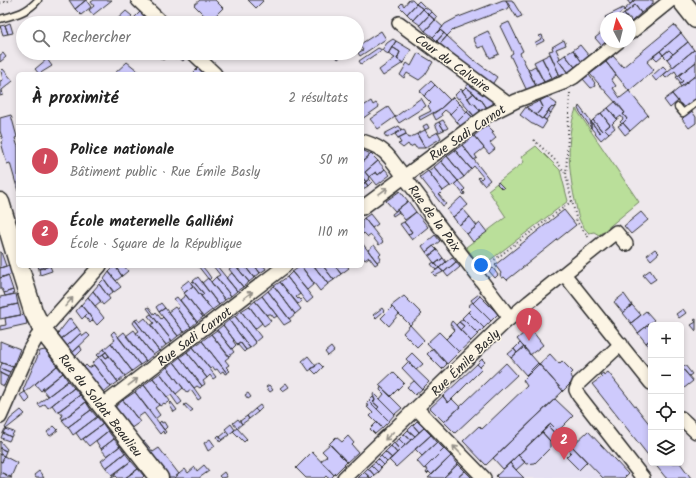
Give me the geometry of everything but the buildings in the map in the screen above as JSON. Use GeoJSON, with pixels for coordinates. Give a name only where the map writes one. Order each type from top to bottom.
{"type":"FeatureCollection","features":[{"type":"Feature","properties":{"kind":"street"},"geometry":{"type":"LineString","coordinates":[[138,0],[155,16]]}},
{"type":"Feature","properties":{"kind":"street"},"geometry":{"type":"LineString","coordinates":[[636,28],[671,0]]}},
{"type":"Feature","properties":{"kind":"street"},"geometry":{"type":"LineString","coordinates":[[681,0],[696,19]]}},
{"type":"Feature","properties":{"kind":"street","name":"Cour du Calvaire"},"geometry":{"type":"LineString","coordinates":[[399,23],[508,104]]}},
{"type":"Feature","properties":{"kind":"street","name":"Rue Sadi Carnot"},"geometry":{"type":"LineString","coordinates":[[364,206],[471,126],[508,104],[569,80],[610,48]]}},
{"type":"Feature","properties":{"kind":"street"},"geometry":{"type":"LineString","coordinates":[[200,60],[213,72]]}},
{"type":"Feature","properties":{"kind":"street","name":"Rue de la Paix"},"geometry":{"type":"LineString","coordinates":[[364,142],[376,146],[386,152],[404,175],[430,214],[510,318]]}},
{"type":"Feature","properties":{"kind":"street"},"geometry":{"type":"LineString","coordinates":[[1,208],[16,256]]}},
{"type":"Feature","properties":{"kind":"street","name":"Rue Émile Basly"},"geometry":{"type":"LineString","coordinates":[[344,478],[510,318],[616,232],[626,244]]}},
{"type":"Feature","properties":{"kind":"street","name":"Rue du Soldat Beaulieu"},"geometry":{"type":"LineString","coordinates":[[20,268],[33,311],[43,331],[159,478]]}},
{"type":"Feature","properties":{"kind":"street"},"geometry":{"type":"LineString","coordinates":[[0,417],[30,349],[37,337],[98,268]]}},
{"type":"Feature","properties":{"kind":"street","name":"Rue Sadi Carnot"},"geometry":{"type":"LineString","coordinates":[[102,406],[282,268]]}},
{"type":"Feature","properties":{"kind":"street"},"geometry":{"type":"LineString","coordinates":[[564,274],[648,379]]}},
{"type":"Feature","properties":{"kind":"street"},"geometry":{"type":"LineString","coordinates":[[621,344],[579,383],[576,390],[579,396],[643,478]]}},
{"type":"Feature","properties":{"kind":"street"},"geometry":{"type":"LineString","coordinates":[[417,409],[484,478]]}},
{"type":"Feature","properties":{"kind":"street"},"geometry":{"type":"LineString","coordinates":[[684,420],[695,429]]}},
{"type":"Feature","properties":{"kind":"lane"},"geometry":{"type":"LineString","coordinates":[[0,19],[25,11],[32,7],[38,0]]}},
{"type":"Feature","properties":{"kind":"lane"},"geometry":{"type":"LineString","coordinates":[[678,107],[683,113],[696,103]]}},
{"type":"Feature","properties":{"kind":"path"},"geometry":{"type":"LineString","coordinates":[[0,3],[12,0]]}},
{"type":"Feature","properties":{"kind":"path"},"geometry":{"type":"LineString","coordinates":[[569,80],[570,104],[566,174],[577,222],[596,248]]}},
{"type":"Feature","properties":{"kind":"path"},"geometry":{"type":"LineString","coordinates":[[534,140],[557,162],[566,174]]}},
{"type":"Feature","properties":{"kind":"path"},"geometry":{"type":"LineString","coordinates":[[476,274],[572,202]]}},
{"type":"Feature","properties":{"kind":"shaded area"},"geometry":{"type":"Polygon","coordinates":[[[551,424],[572,446],[588,431],[628,474],[624,478],[498,478],[496,476],[551,424]]]}},
{"type":"Feature","properties":{"kind":"green space"},"geometry":{"type":"Polygon","coordinates":[[[576,109],[639,202],[599,235],[594,232],[589,233],[578,217],[569,157],[570,132],[576,109]]]}},
{"type":"Feature","properties":{"kind":"green space"},"geometry":{"type":"Polygon","coordinates":[[[536,146],[560,170],[568,201],[481,267],[466,247],[506,217],[488,190],[524,162],[521,157],[536,146]]]}},
{"type":"Feature","properties":{"kind":"place","name":"Police nationale"},"geometry":{"type":"Point","coordinates":[529,341]}},
{"type":"Feature","properties":{"kind":"place","name":"École maternelle Galliéni"},"geometry":{"type":"Point","coordinates":[564,460]}}]}
